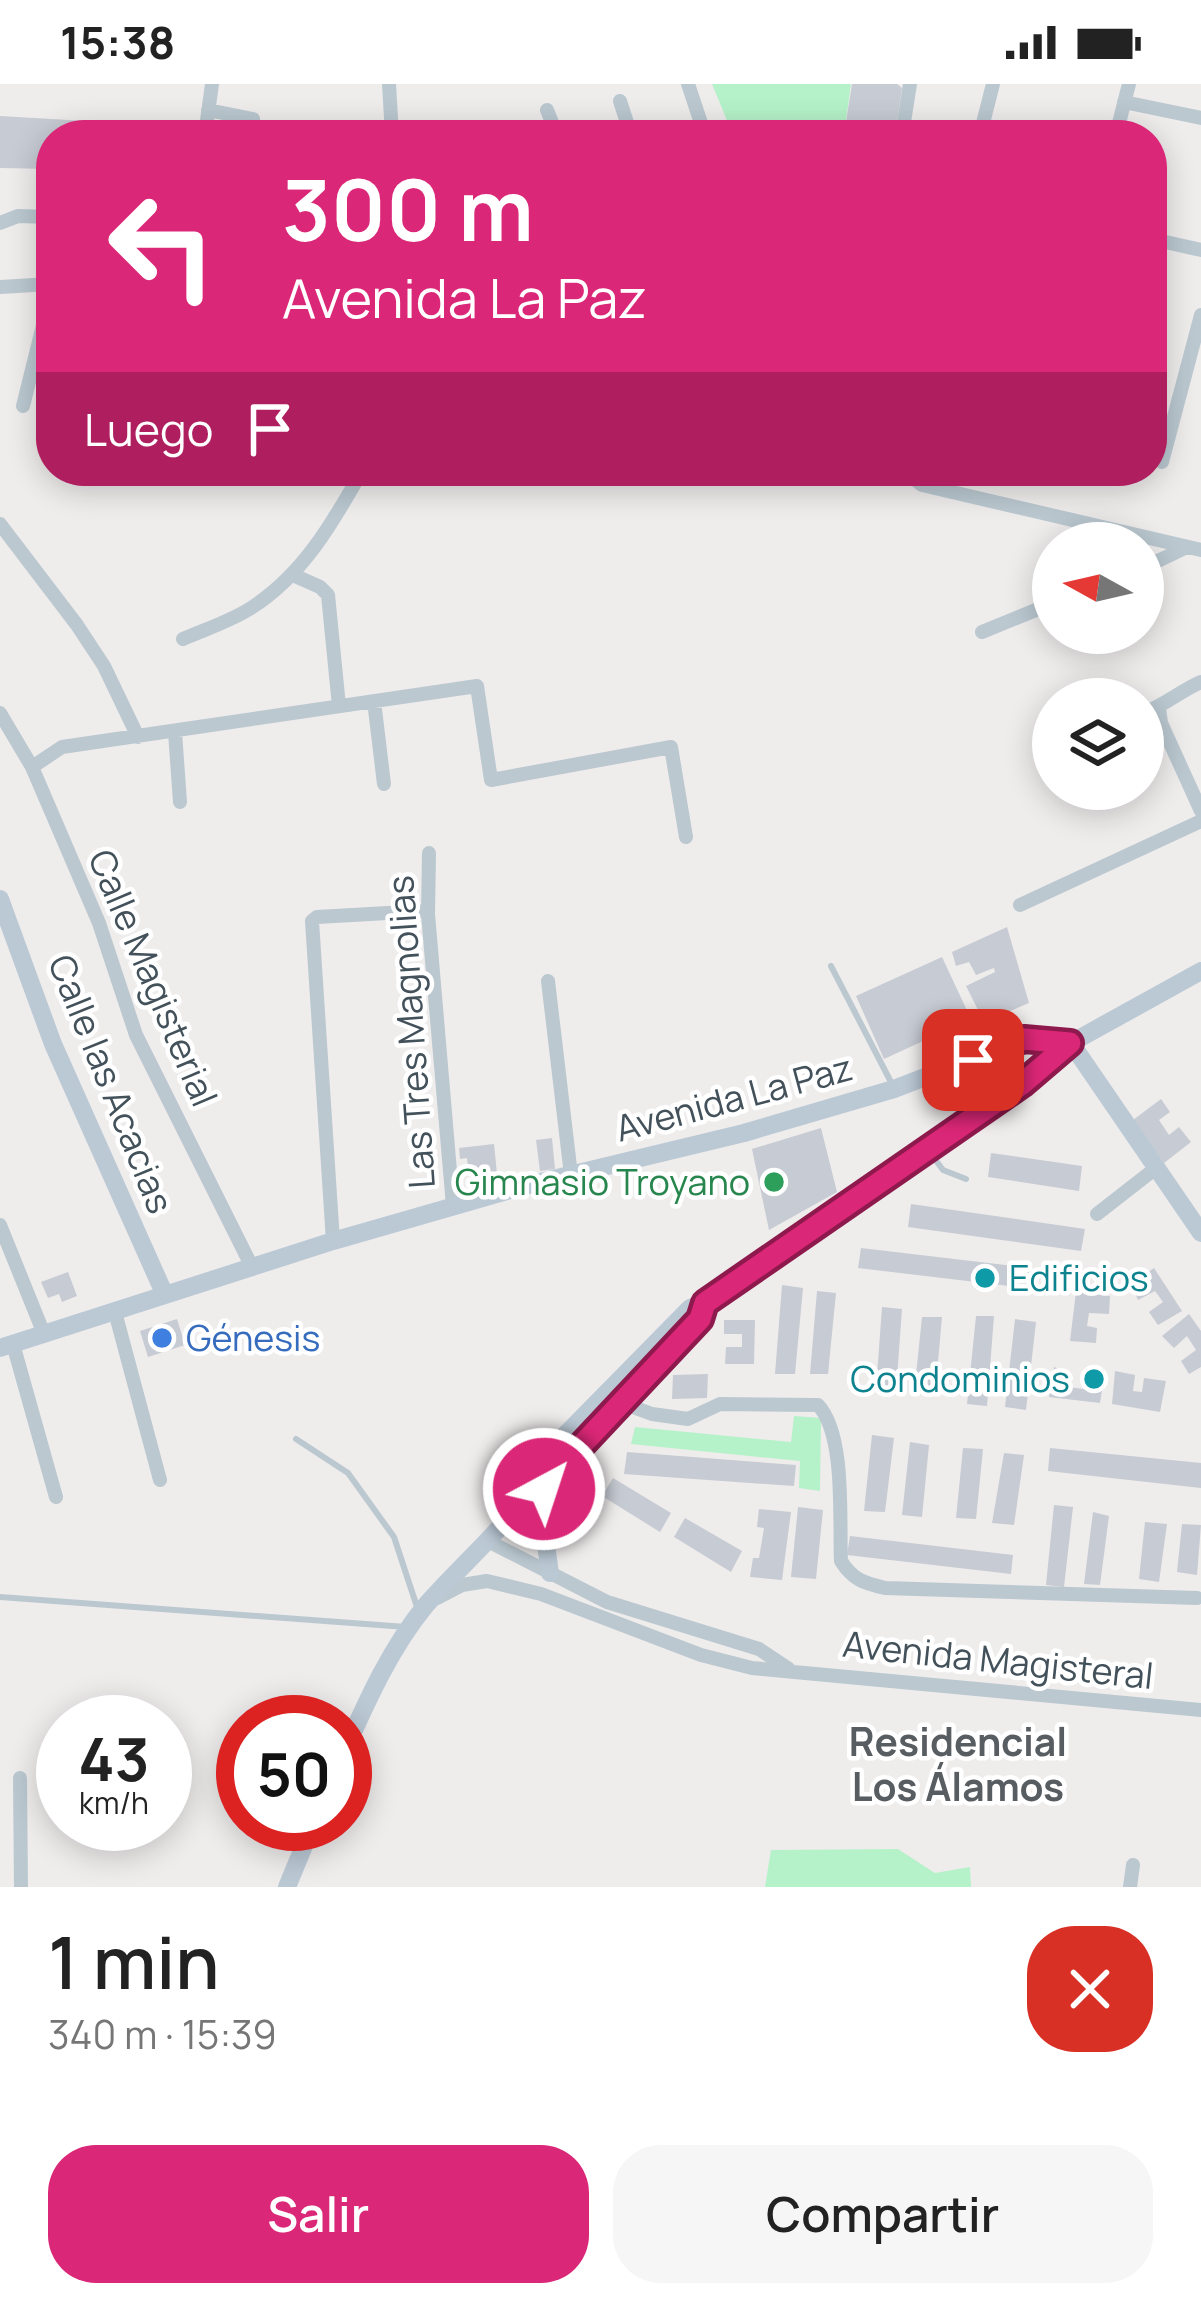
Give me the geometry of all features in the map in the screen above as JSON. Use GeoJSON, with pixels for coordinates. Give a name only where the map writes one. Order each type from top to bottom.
{"type":"FeatureCollection","features":[{"type":"Feature","properties":{"kind":"street"},"geometry":{"type":"LineString","coordinates":[[207,120],[212,84]]}},
{"type":"Feature","properties":{"kind":"street"},"geometry":{"type":"LineString","coordinates":[[389,84],[391,120]]}},
{"type":"Feature","properties":{"kind":"street"},"geometry":{"type":"LineString","coordinates":[[688,84],[701,120]]}},
{"type":"Feature","properties":{"kind":"street"},"geometry":{"type":"LineString","coordinates":[[904,120],[910,84]]}},
{"type":"Feature","properties":{"kind":"street"},"geometry":{"type":"LineString","coordinates":[[984,120],[992,84]]}},
{"type":"Feature","properties":{"kind":"street"},"geometry":{"type":"LineString","coordinates":[[1120,120],[1129,84]]}},
{"type":"Feature","properties":{"kind":"street"},"geometry":{"type":"LineString","coordinates":[[620,101],[626,120]]}},
{"type":"Feature","properties":{"kind":"street"},"geometry":{"type":"LineString","coordinates":[[1124,103],[1201,118]]}},
{"type":"Feature","properties":{"kind":"street"},"geometry":{"type":"LineString","coordinates":[[208,110],[253,120]]}},
{"type":"Feature","properties":{"kind":"street"},"geometry":{"type":"LineString","coordinates":[[548,110],[552,120]]}},
{"type":"Feature","properties":{"kind":"street"},"geometry":{"type":"LineString","coordinates":[[0,223],[18,216],[36,217]]}},
{"type":"Feature","properties":{"kind":"street"},"geometry":{"type":"LineString","coordinates":[[1167,242],[1201,250]]}},
{"type":"Feature","properties":{"kind":"street"},"geometry":{"type":"LineString","coordinates":[[0,287],[36,288]]}},
{"type":"Feature","properties":{"kind":"street"},"geometry":{"type":"LineString","coordinates":[[1167,443],[1201,315]]}},
{"type":"Feature","properties":{"kind":"street"},"geometry":{"type":"LineString","coordinates":[[22,406],[36,349]]}},
{"type":"Feature","properties":{"kind":"street"},"geometry":{"type":"LineString","coordinates":[[183,639],[248,610],[293,575],[354,486]]}},
{"type":"Feature","properties":{"kind":"street"},"geometry":{"type":"LineString","coordinates":[[926,486],[1195,548]]}},
{"type":"Feature","properties":{"kind":"street"},"geometry":{"type":"LineString","coordinates":[[0,524],[104,666],[138,737]]}},
{"type":"Feature","properties":{"kind":"street"},"geometry":{"type":"LineString","coordinates":[[1164,560],[1195,548]]}},
{"type":"Feature","properties":{"kind":"street"},"geometry":{"type":"LineString","coordinates":[[293,575],[328,596],[339,706]]}},
{"type":"Feature","properties":{"kind":"street"},"geometry":{"type":"LineString","coordinates":[[982,632],[1032,612]]}},
{"type":"Feature","properties":{"kind":"street"},"geometry":{"type":"LineString","coordinates":[[1164,702],[1201,682]]}},
{"type":"Feature","properties":{"kind":"street"},"geometry":{"type":"LineString","coordinates":[[32,767],[62,747],[477,686],[491,779],[671,746],[686,837]]}},
{"type":"Feature","properties":{"kind":"street"},"geometry":{"type":"LineString","coordinates":[[374,701],[384,784]]}},
{"type":"Feature","properties":{"kind":"street","name":"Calle Magisterial"},"geometry":{"type":"LineString","coordinates":[[0,713],[32,767],[99,923],[136,1035],[251,1265]]}},
{"type":"Feature","properties":{"kind":"street"},"geometry":{"type":"LineString","coordinates":[[1164,730],[1201,811]]}},
{"type":"Feature","properties":{"kind":"street"},"geometry":{"type":"LineString","coordinates":[[175,732],[180,802]]}},
{"type":"Feature","properties":{"kind":"street"},"geometry":{"type":"LineString","coordinates":[[1020,905],[1201,821]]}},
{"type":"Feature","properties":{"kind":"street","name":"Las Tres Magnolias"},"geometry":{"type":"LineString","coordinates":[[429,853],[428,914],[453,1206]]}},
{"type":"Feature","properties":{"kind":"street","name":"Calle las Acacias"},"geometry":{"type":"LineString","coordinates":[[0,899],[53,1044],[164,1292]]}},
{"type":"Feature","properties":{"kind":"street"},"geometry":{"type":"LineString","coordinates":[[333,1241],[312,921],[423,910],[428,914]]}},
{"type":"Feature","properties":{"kind":"street"},"geometry":{"type":"LineString","coordinates":[[541,1594],[550,1573],[542,1517],[553,1461],[565,1435],[690,1308],[705,1303],[928,1150],[1022,1084],[1070,1043],[1198,978]]}},
{"type":"Feature","properties":{"kind":"street"},"geometry":{"type":"LineString","coordinates":[[548,981],[571,1175]]}},
{"type":"Feature","properties":{"kind":"street","name":"Avenida La Paz"},"geometry":{"type":"LineString","coordinates":[[6,1346],[164,1292],[453,1206],[744,1133],[894,1089],[1024,1039],[1070,1043]]}},
{"type":"Feature","properties":{"kind":"street"},"geometry":{"type":"LineString","coordinates":[[1070,1043],[1201,1233]]}},
{"type":"Feature","properties":{"kind":"street"},"geometry":{"type":"LineString","coordinates":[[1097,1214],[1156,1168]]}},
{"type":"Feature","properties":{"kind":"street"},"geometry":{"type":"LineString","coordinates":[[0,1225],[44,1334]]}},
{"type":"Feature","properties":{"kind":"street"},"geometry":{"type":"LineString","coordinates":[[372,1696],[419,1615],[553,1461],[578,1449],[700,1319],[705,1303]]}},
{"type":"Feature","properties":{"kind":"street"},"geometry":{"type":"LineString","coordinates":[[115,1312],[160,1480]]}},
{"type":"Feature","properties":{"kind":"street"},"geometry":{"type":"LineString","coordinates":[[6,1346],[56,1497]]}},
{"type":"Feature","properties":{"kind":"street"},"geometry":{"type":"LineString","coordinates":[[622,1403],[652,1414],[688,1419],[720,1404],[818,1405],[830,1418],[836,1454],[841,1561],[862,1582],[885,1588],[1197,1598]]}},
{"type":"Feature","properties":{"kind":"street","name":"Avenida Magisteral"},"geometry":{"type":"LineString","coordinates":[[488,1541],[607,1602],[759,1649],[789,1669]]}},
{"type":"Feature","properties":{"kind":"street","name":"Avenida Magisteral"},"geometry":{"type":"LineString","coordinates":[[419,1615],[462,1585],[487,1581],[541,1594],[701,1655],[752,1668],[1201,1710]]}},
{"type":"Feature","properties":{"kind":"street"},"geometry":{"type":"LineString","coordinates":[[20,1778],[21,1887]]}},
{"type":"Feature","properties":{"kind":"street"},"geometry":{"type":"LineString","coordinates":[[287,1887],[302,1851]]}},
{"type":"Feature","properties":{"kind":"street"},"geometry":{"type":"LineString","coordinates":[[1130,1887],[1133,1865]]}},
{"type":"Feature","properties":{"kind":"lane"},"geometry":{"type":"LineString","coordinates":[[831,965],[894,1089]]}},
{"type":"Feature","properties":{"kind":"lane"},"geometry":{"type":"LineString","coordinates":[[928,1150],[943,1170],[966,1179]]}},
{"type":"Feature","properties":{"kind":"lane"},"geometry":{"type":"LineString","coordinates":[[0,1597],[419,1615],[394,1537],[348,1473],[296,1439]]}},
{"type":"Feature","properties":{"kind":"green space"},"geometry":{"type":"Polygon","coordinates":[[[712,84],[851,84],[846,120],[727,120],[712,84]]]}},
{"type":"Feature","properties":{"kind":"green space"},"geometry":{"type":"Polygon","coordinates":[[[794,1416],[821,1418],[820,1491],[799,1488],[800,1461],[631,1444],[635,1427],[791,1442],[794,1416]]]}},
{"type":"Feature","properties":{"kind":"green space"},"geometry":{"type":"Polygon","coordinates":[[[898,1849],[935,1873],[970,1867],[971,1887],[765,1887],[771,1850],[898,1849]]]}},
{"type":"Feature","properties":{"kind":"building"},"geometry":{"type":"Polygon","coordinates":[[[852,84],[902,88],[897,120],[846,120],[852,84]]]}},
{"type":"Feature","properties":{"kind":"building"},"geometry":{"type":"Polygon","coordinates":[[[0,116],[69,120],[36,120],[36,169],[0,168],[0,116]]]}},
{"type":"Feature","properties":{"kind":"building"},"geometry":{"type":"Polygon","coordinates":[[[1007,927],[1029,1003],[984,1022],[966,986],[995,972],[994,968],[976,975],[969,962],[956,966],[952,952],[1007,927]]]}},
{"type":"Feature","properties":{"kind":"building"},"geometry":{"type":"Polygon","coordinates":[[[942,957],[971,1019],[884,1059],[856,996],[942,957]]]}},
{"type":"Feature","properties":{"kind":"building"},"geometry":{"type":"Polygon","coordinates":[[[1161,1099],[1170,1112],[1159,1120],[1169,1135],[1179,1127],[1191,1142],[1164,1163],[1133,1120],[1161,1099]]]}},
{"type":"Feature","properties":{"kind":"building"},"geometry":{"type":"Polygon","coordinates":[[[821,1128],[837,1192],[769,1230],[752,1149],[821,1128]]]}},
{"type":"Feature","properties":{"kind":"building"},"geometry":{"type":"Polygon","coordinates":[[[552,1138],[555,1169],[540,1171],[536,1140],[552,1138]]]}},
{"type":"Feature","properties":{"kind":"building"},"geometry":{"type":"Polygon","coordinates":[[[494,1144],[497,1174],[475,1176],[467,1158],[460,1159],[459,1148],[494,1144]]]}},
{"type":"Feature","properties":{"kind":"building"},"geometry":{"type":"Polygon","coordinates":[[[991,1153],[1082,1166],[1079,1191],[988,1177],[991,1153]]]}},
{"type":"Feature","properties":{"kind":"building"},"geometry":{"type":"Polygon","coordinates":[[[911,1204],[1085,1229],[1081,1251],[908,1227],[911,1204]]]}},
{"type":"Feature","properties":{"kind":"building","name":"Edificios"},"geometry":{"type":"Polygon","coordinates":[[[861,1248],[1030,1268],[1026,1288],[858,1268],[861,1248]]]}},
{"type":"Feature","properties":{"kind":"building"},"geometry":{"type":"Polygon","coordinates":[[[1154,1268],[1182,1311],[1158,1325],[1149,1312],[1163,1302],[1155,1291],[1138,1300],[1131,1284],[1154,1268]]]}},
{"type":"Feature","properties":{"kind":"building"},"geometry":{"type":"Polygon","coordinates":[[[68,1272],[77,1296],[62,1302],[59,1294],[48,1298],[41,1282],[68,1272]]]}},
{"type":"Feature","properties":{"kind":"building"},"geometry":{"type":"Polygon","coordinates":[[[782,1285],[803,1288],[795,1374],[775,1374],[782,1285]]]}},
{"type":"Feature","properties":{"kind":"building"},"geometry":{"type":"Polygon","coordinates":[[[817,1291],[836,1293],[828,1374],[810,1374],[817,1291]]]}},
{"type":"Feature","properties":{"kind":"building"},"geometry":{"type":"Polygon","coordinates":[[[1076,1292],[1110,1296],[1109,1314],[1089,1313],[1087,1326],[1097,1328],[1096,1343],[1070,1341],[1076,1292]]]}},
{"type":"Feature","properties":{"kind":"building"},"geometry":{"type":"Polygon","coordinates":[[[882,1307],[902,1309],[896,1392],[876,1389],[882,1307]]]}},
{"type":"Feature","properties":{"kind":"building"},"geometry":{"type":"Polygon","coordinates":[[[1189,1314],[1201,1331],[1201,1367],[1189,1374],[1181,1361],[1196,1350],[1187,1336],[1174,1348],[1162,1336],[1189,1314]]]}},
{"type":"Feature","properties":{"kind":"building"},"geometry":{"type":"Polygon","coordinates":[[[976,1316],[994,1316],[987,1406],[967,1404],[976,1316]]]}},
{"type":"Feature","properties":{"kind":"building"},"geometry":{"type":"Polygon","coordinates":[[[922,1317],[942,1317],[935,1396],[914,1394],[922,1317]]]}},
{"type":"Feature","properties":{"kind":"building","name":"Génesis"},"geometry":{"type":"Polygon","coordinates":[[[177,1319],[185,1345],[148,1357],[140,1331],[177,1319]]]}},
{"type":"Feature","properties":{"kind":"building"},"geometry":{"type":"Polygon","coordinates":[[[1015,1319],[1036,1322],[1026,1410],[1005,1407],[1015,1319]]]}},
{"type":"Feature","properties":{"kind":"building"},"geometry":{"type":"Polygon","coordinates":[[[724,1320],[755,1320],[754,1364],[725,1364],[726,1347],[742,1347],[742,1334],[724,1334],[724,1320]]]}},
{"type":"Feature","properties":{"kind":"building","name":"Condominios"},"geometry":{"type":"Polygon","coordinates":[[[1054,1367],[1066,1371],[1063,1386],[1084,1389],[1087,1372],[1105,1371],[1100,1403],[1049,1397],[1054,1367]]]}},
{"type":"Feature","properties":{"kind":"building"},"geometry":{"type":"Polygon","coordinates":[[[1115,1371],[1135,1375],[1133,1391],[1142,1392],[1144,1378],[1166,1381],[1160,1412],[1112,1404],[1115,1371]]]}},
{"type":"Feature","properties":{"kind":"building"},"geometry":{"type":"Polygon","coordinates":[[[708,1374],[707,1398],[672,1399],[673,1375],[708,1374]]]}},
{"type":"Feature","properties":{"kind":"building"},"geometry":{"type":"Polygon","coordinates":[[[872,1435],[894,1438],[885,1512],[864,1511],[872,1435]]]}},
{"type":"Feature","properties":{"kind":"building"},"geometry":{"type":"Polygon","coordinates":[[[910,1442],[929,1445],[922,1517],[902,1515],[910,1442]]]}},
{"type":"Feature","properties":{"kind":"building"},"geometry":{"type":"Polygon","coordinates":[[[963,1448],[983,1449],[976,1519],[956,1518],[963,1448]]]}},
{"type":"Feature","properties":{"kind":"building"},"geometry":{"type":"Polygon","coordinates":[[[1050,1448],[1201,1463],[1201,1488],[1048,1471],[1050,1448]]]}},
{"type":"Feature","properties":{"kind":"building"},"geometry":{"type":"Polygon","coordinates":[[[627,1452],[796,1465],[794,1486],[624,1474],[627,1452]]]}},
{"type":"Feature","properties":{"kind":"building"},"geometry":{"type":"Polygon","coordinates":[[[1004,1453],[1024,1455],[1014,1525],[992,1523],[1004,1453]]]}},
{"type":"Feature","properties":{"kind":"building"},"geometry":{"type":"Polygon","coordinates":[[[613,1478],[671,1513],[660,1532],[602,1496],[613,1478]]]}},
{"type":"Feature","properties":{"kind":"building"},"geometry":{"type":"Polygon","coordinates":[[[1054,1505],[1073,1507],[1064,1587],[1046,1585],[1054,1505]]]}},
{"type":"Feature","properties":{"kind":"building"},"geometry":{"type":"Polygon","coordinates":[[[798,1507],[823,1510],[816,1579],[791,1577],[798,1507]]]}},
{"type":"Feature","properties":{"kind":"building"},"geometry":{"type":"Polygon","coordinates":[[[759,1509],[791,1512],[782,1580],[750,1577],[764,1528],[757,1527],[759,1509]]]}},
{"type":"Feature","properties":{"kind":"building"},"geometry":{"type":"Polygon","coordinates":[[[1093,1512],[1109,1516],[1100,1585],[1084,1584],[1093,1512]]]}},
{"type":"Feature","properties":{"kind":"building"},"geometry":{"type":"Polygon","coordinates":[[[685,1518],[742,1551],[731,1572],[674,1537],[685,1518]]]}},
{"type":"Feature","properties":{"kind":"building"},"geometry":{"type":"Polygon","coordinates":[[[1145,1522],[1167,1524],[1159,1582],[1139,1579],[1145,1522]]]}},
{"type":"Feature","properties":{"kind":"building"},"geometry":{"type":"Polygon","coordinates":[[[1182,1524],[1201,1525],[1197,1575],[1177,1572],[1182,1524]]]}},
{"type":"Feature","properties":{"kind":"building"},"geometry":{"type":"Polygon","coordinates":[[[850,1536],[1013,1555],[1011,1574],[847,1555],[850,1536]]]}},
{"type":"Feature","properties":{"kind":"place","name":"Gimnasio Troyano"},"geometry":{"type":"Point","coordinates":[774,1182]}},
{"type":"Feature","properties":{"kind":"place","name":"Edificios"},"geometry":{"type":"Point","coordinates":[985,1278]}},
{"type":"Feature","properties":{"kind":"place","name":"Génesis"},"geometry":{"type":"Point","coordinates":[162,1338]}},
{"type":"Feature","properties":{"kind":"place","name":"Condominios"},"geometry":{"type":"Point","coordinates":[1094,1379]}},
{"type":"Feature","properties":{"kind":"district","name":"Residencial Los Álamos"},"geometry":{"type":"Point","coordinates":[958,1764]}},
{"type":"Feature","properties":{"kind":"route"},"geometry":{"type":"LineString","coordinates":[[544,1489],[547,1468],[559,1454],[578,1449],[700,1319],[705,1303],[1022,1084],[1070,1043],[1024,1039],[973,1060]]}}]}
